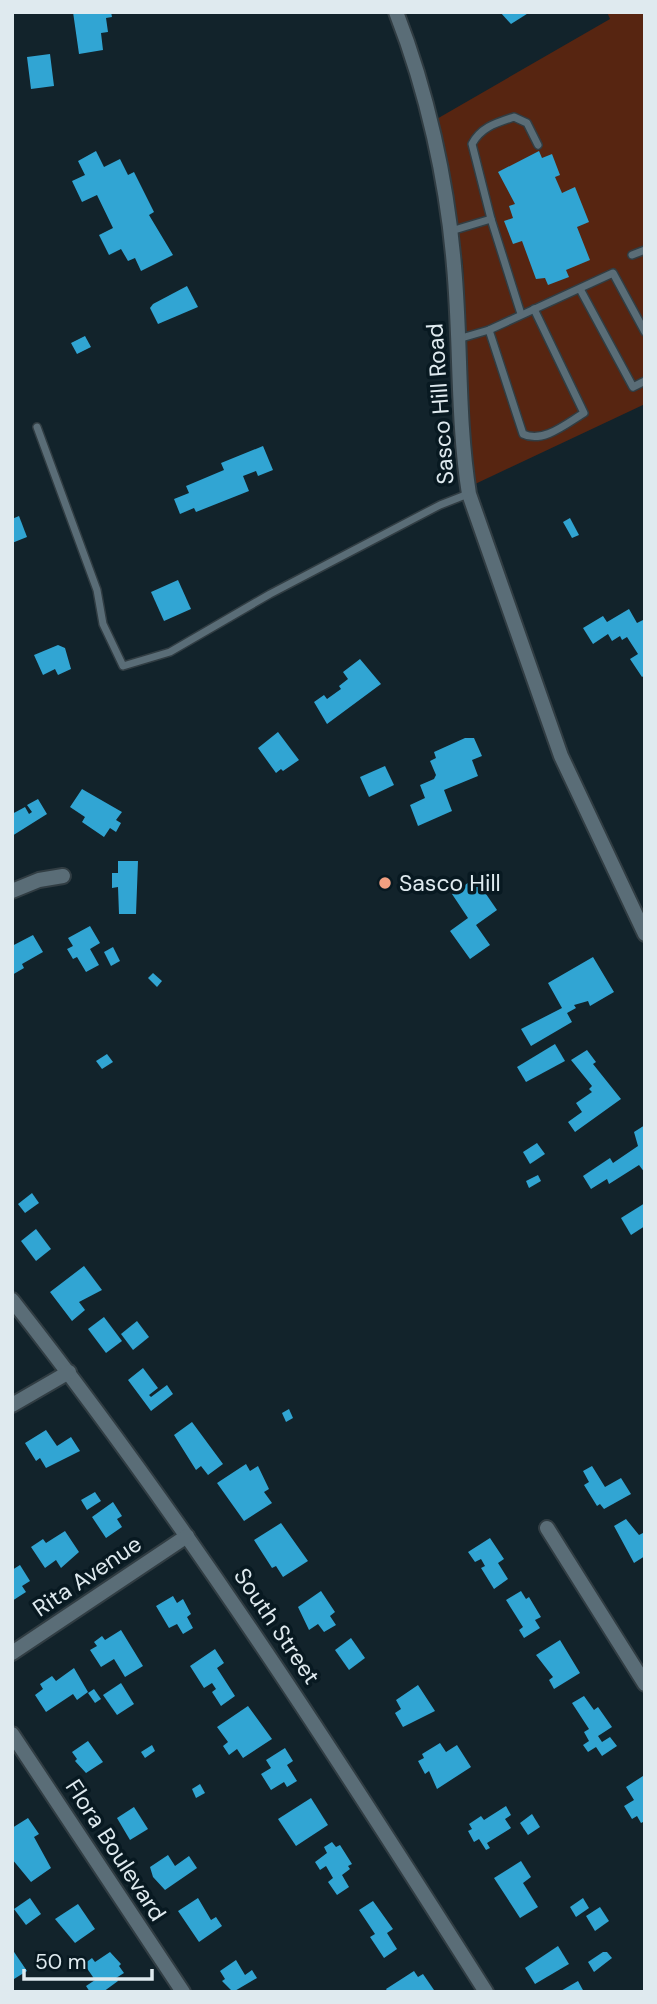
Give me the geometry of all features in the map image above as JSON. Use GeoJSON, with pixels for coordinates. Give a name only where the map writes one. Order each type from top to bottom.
{"type":"FeatureCollection","features":[{"type":"Feature","properties":{"kind":"street","name":"Sasco Hill Road"},"geometry":{"type":"LineString","coordinates":[[396,12],[420,87],[450,231],[461,417],[469,494],[561,755],[645,934]]}},
{"type":"Feature","properties":{"kind":"street"},"geometry":{"type":"LineString","coordinates":[[12,891],[39,880],[64,876]]}},
{"type":"Feature","properties":{"kind":"street","name":"South Street"},"geometry":{"type":"LineString","coordinates":[[12,1300],[69,1371],[319,1728],[486,1992]]}},
{"type":"Feature","properties":{"kind":"street"},"geometry":{"type":"LineString","coordinates":[[12,1405],[69,1371]]}},
{"type":"Feature","properties":{"kind":"street"},"geometry":{"type":"LineString","coordinates":[[547,1528],[645,1685]]}},
{"type":"Feature","properties":{"kind":"street","name":"Rita Avenue"},"geometry":{"type":"LineString","coordinates":[[12,1653],[187,1536]]}},
{"type":"Feature","properties":{"kind":"street","name":"Flora Boulevard"},"geometry":{"type":"LineString","coordinates":[[12,1734],[183,1992]]}},
{"type":"Feature","properties":{"kind":"lane"},"geometry":{"type":"LineString","coordinates":[[521,314],[491,219],[472,144],[477,135],[488,126],[514,117],[527,123],[538,145]]}},
{"type":"Feature","properties":{"kind":"lane"},"geometry":{"type":"LineString","coordinates":[[450,231],[491,219]]}},
{"type":"Feature","properties":{"kind":"lane"},"geometry":{"type":"LineString","coordinates":[[632,255],[645,250]]}},
{"type":"Feature","properties":{"kind":"lane"},"geometry":{"type":"LineString","coordinates":[[458,339],[489,330],[612,273],[645,332]]}},
{"type":"Feature","properties":{"kind":"lane"},"geometry":{"type":"LineString","coordinates":[[580,289],[633,387],[645,380]]}},
{"type":"Feature","properties":{"kind":"lane"},"geometry":{"type":"LineString","coordinates":[[489,330],[523,434],[530,438],[547,434],[584,414],[534,309]]}},
{"type":"Feature","properties":{"kind":"lane"},"geometry":{"type":"LineString","coordinates":[[37,427],[97,590],[103,624],[122,666],[170,652],[270,594],[440,505],[469,494]]}},
{"type":"Feature","properties":{"kind":"shaded area"},"geometry":{"type":"Polygon","coordinates":[[[607,12],[645,12],[645,404],[473,485],[466,443],[468,379],[463,263],[435,120],[610,19],[607,12]]]}},
{"type":"Feature","properties":{"kind":"building"},"geometry":{"type":"Polygon","coordinates":[[[73,12],[111,12],[112,17],[106,18],[108,32],[101,33],[103,50],[79,54],[73,12]]]}},
{"type":"Feature","properties":{"kind":"building"},"geometry":{"type":"Polygon","coordinates":[[[500,12],[530,12],[511,24],[500,12]]]}},
{"type":"Feature","properties":{"kind":"building"},"geometry":{"type":"Polygon","coordinates":[[[50,54],[54,86],[31,89],[27,57],[50,54]]]}},
{"type":"Feature","properties":{"kind":"building"},"geometry":{"type":"Polygon","coordinates":[[[96,151],[104,167],[120,159],[128,175],[134,172],[154,212],[149,215],[173,255],[141,271],[135,258],[128,261],[121,249],[109,255],[99,235],[113,228],[97,195],[82,202],[72,181],[85,175],[78,161],[96,151]]]}},
{"type":"Feature","properties":{"kind":"building"},"geometry":{"type":"Polygon","coordinates":[[[539,151],[542,158],[552,154],[560,175],[555,177],[562,193],[575,187],[589,222],[577,227],[590,260],[566,270],[569,277],[548,285],[545,278],[536,279],[522,241],[513,244],[504,221],[513,218],[509,206],[515,204],[498,172],[539,151]]]}},
{"type":"Feature","properties":{"kind":"building"},"geometry":{"type":"Polygon","coordinates":[[[187,286],[198,307],[158,324],[150,308],[153,304],[187,286]]]}},
{"type":"Feature","properties":{"kind":"building"},"geometry":{"type":"Polygon","coordinates":[[[85,336],[91,347],[77,354],[71,343],[85,336]]]}},
{"type":"Feature","properties":{"kind":"building"},"geometry":{"type":"Polygon","coordinates":[[[263,446],[273,470],[258,476],[256,471],[243,476],[249,491],[196,512],[194,508],[180,514],[174,499],[189,493],[186,486],[224,470],[221,463],[263,446]]]}},
{"type":"Feature","properties":{"kind":"building"},"geometry":{"type":"Polygon","coordinates":[[[19,516],[27,537],[12,543],[12,519],[19,516]]]}},
{"type":"Feature","properties":{"kind":"building"},"geometry":{"type":"Polygon","coordinates":[[[570,518],[579,535],[572,538],[563,522],[570,518]]]}},
{"type":"Feature","properties":{"kind":"building"},"geometry":{"type":"Polygon","coordinates":[[[178,580],[191,609],[164,621],[151,592],[178,580]]]}},
{"type":"Feature","properties":{"kind":"building"},"geometry":{"type":"Polygon","coordinates":[[[629,609],[637,623],[645,619],[645,675],[642,677],[630,659],[638,654],[627,637],[622,640],[620,636],[612,641],[608,634],[593,644],[583,628],[603,616],[607,622],[629,609]]]}},
{"type":"Feature","properties":{"kind":"building"},"geometry":{"type":"Polygon","coordinates":[[[58,645],[65,648],[71,669],[58,675],[55,669],[43,675],[34,655],[58,645]]]}},
{"type":"Feature","properties":{"kind":"building"},"geometry":{"type":"Polygon","coordinates":[[[360,659],[381,684],[327,724],[314,702],[324,695],[327,699],[341,689],[339,686],[348,679],[343,672],[360,659]]]}},
{"type":"Feature","properties":{"kind":"building"},"geometry":{"type":"Polygon","coordinates":[[[278,732],[299,760],[276,773],[258,748],[278,732]]]}},
{"type":"Feature","properties":{"kind":"building"},"geometry":{"type":"Polygon","coordinates":[[[465,738],[474,738],[482,756],[472,760],[478,776],[444,790],[452,811],[418,826],[410,805],[425,798],[420,785],[434,779],[436,775],[430,761],[436,758],[434,752],[465,738]]]}},
{"type":"Feature","properties":{"kind":"building"},"geometry":{"type":"Polygon","coordinates":[[[385,766],[394,785],[369,797],[360,777],[385,766]]]}},
{"type":"Feature","properties":{"kind":"building"},"geometry":{"type":"Polygon","coordinates":[[[82,789],[122,812],[116,820],[121,823],[116,832],[110,828],[104,837],[82,822],[85,817],[70,807],[82,789]]]}},
{"type":"Feature","properties":{"kind":"building"},"geometry":{"type":"Polygon","coordinates":[[[38,799],[47,814],[12,836],[12,814],[25,807],[29,814],[32,812],[27,805],[38,799]]]}},
{"type":"Feature","properties":{"kind":"building"},"geometry":{"type":"Polygon","coordinates":[[[118,861],[138,861],[136,914],[119,914],[118,887],[112,888],[112,873],[118,873],[118,861]]]}},
{"type":"Feature","properties":{"kind":"building"},"geometry":{"type":"Polygon","coordinates":[[[475,878],[497,910],[476,925],[490,945],[470,959],[450,931],[468,918],[452,894],[475,878]]]}},
{"type":"Feature","properties":{"kind":"building"},"geometry":{"type":"Polygon","coordinates":[[[90,926],[100,943],[90,949],[99,965],[86,972],[77,957],[73,959],[67,949],[73,946],[68,938],[90,926]]]}},
{"type":"Feature","properties":{"kind":"building"},"geometry":{"type":"Polygon","coordinates":[[[33,935],[43,952],[22,964],[24,968],[12,975],[12,946],[33,935]]]}},
{"type":"Feature","properties":{"kind":"building"},"geometry":{"type":"Polygon","coordinates":[[[113,947],[120,961],[111,966],[104,952],[113,947]]]}},
{"type":"Feature","properties":{"kind":"building"},"geometry":{"type":"Polygon","coordinates":[[[593,957],[614,992],[590,1006],[588,1001],[574,1005],[576,1008],[567,1013],[572,1022],[531,1046],[521,1029],[562,1008],[548,983],[593,957]]]}},
{"type":"Feature","properties":{"kind":"building"},"geometry":{"type":"Polygon","coordinates":[[[153,973],[162,981],[157,987],[148,978],[153,973]]]}},
{"type":"Feature","properties":{"kind":"building"},"geometry":{"type":"Polygon","coordinates":[[[555,1044],[565,1061],[526,1082],[517,1067],[555,1044]]]}},
{"type":"Feature","properties":{"kind":"building"},"geometry":{"type":"Polygon","coordinates":[[[587,1050],[596,1062],[593,1064],[621,1099],[575,1132],[568,1122],[582,1112],[576,1103],[592,1092],[589,1089],[592,1086],[571,1060],[587,1050]]]}},
{"type":"Feature","properties":{"kind":"building"},"geometry":{"type":"Polygon","coordinates":[[[107,1054],[113,1062],[102,1069],[96,1061],[107,1054]]]}},
{"type":"Feature","properties":{"kind":"building"},"geometry":{"type":"Polygon","coordinates":[[[645,1125],[645,1173],[639,1165],[609,1184],[607,1179],[591,1189],[583,1176],[610,1158],[613,1163],[638,1146],[634,1132],[645,1125]]]}},
{"type":"Feature","properties":{"kind":"building"},"geometry":{"type":"Polygon","coordinates":[[[537,1143],[545,1154],[530,1164],[523,1152],[537,1143]]]}},
{"type":"Feature","properties":{"kind":"building"},"geometry":{"type":"Polygon","coordinates":[[[538,1175],[541,1181],[529,1188],[526,1181],[538,1175]]]}},
{"type":"Feature","properties":{"kind":"building"},"geometry":{"type":"Polygon","coordinates":[[[32,1193],[39,1203],[25,1213],[18,1204],[32,1193]]]}},
{"type":"Feature","properties":{"kind":"building"},"geometry":{"type":"Polygon","coordinates":[[[645,1203],[645,1226],[631,1235],[621,1218],[645,1203]]]}},
{"type":"Feature","properties":{"kind":"building"},"geometry":{"type":"Polygon","coordinates":[[[36,1229],[51,1249],[36,1261],[21,1241],[36,1229]]]}},
{"type":"Feature","properties":{"kind":"building"},"geometry":{"type":"Polygon","coordinates":[[[84,1266],[102,1290],[79,1302],[85,1310],[72,1321],[50,1292],[84,1266]]]}},
{"type":"Feature","properties":{"kind":"building"},"geometry":{"type":"Polygon","coordinates":[[[104,1317],[122,1341],[106,1353],[88,1329],[104,1317]]]}},
{"type":"Feature","properties":{"kind":"building"},"geometry":{"type":"Polygon","coordinates":[[[137,1321],[149,1337],[133,1350],[121,1334],[137,1321]]]}},
{"type":"Feature","properties":{"kind":"building"},"geometry":{"type":"Polygon","coordinates":[[[143,1368],[158,1388],[149,1395],[151,1397],[167,1385],[173,1394],[151,1411],[128,1380],[143,1368]]]}},
{"type":"Feature","properties":{"kind":"building"},"geometry":{"type":"Polygon","coordinates":[[[289,1409],[293,1418],[286,1422],[282,1413],[289,1409]]]}},
{"type":"Feature","properties":{"kind":"building"},"geometry":{"type":"Polygon","coordinates":[[[192,1422],[223,1464],[208,1475],[201,1466],[196,1470],[174,1435],[192,1422]]]}},
{"type":"Feature","properties":{"kind":"building"},"geometry":{"type":"Polygon","coordinates":[[[46,1430],[57,1446],[71,1437],[80,1451],[46,1468],[40,1458],[36,1461],[25,1443],[46,1430]]]}},
{"type":"Feature","properties":{"kind":"building"},"geometry":{"type":"Polygon","coordinates":[[[246,1464],[250,1471],[258,1466],[269,1489],[264,1492],[272,1503],[244,1521],[217,1483],[246,1464]]]}},
{"type":"Feature","properties":{"kind":"building"},"geometry":{"type":"Polygon","coordinates":[[[592,1466],[605,1487],[621,1478],[631,1494],[604,1509],[600,1504],[597,1506],[584,1485],[589,1482],[583,1471],[592,1466]]]}},
{"type":"Feature","properties":{"kind":"building"},"geometry":{"type":"Polygon","coordinates":[[[95,1492],[101,1501],[87,1510],[81,1500],[95,1492]]]}},
{"type":"Feature","properties":{"kind":"building"},"geometry":{"type":"Polygon","coordinates":[[[113,1502],[122,1516],[117,1519],[122,1527],[106,1538],[92,1517],[113,1502]]]}},
{"type":"Feature","properties":{"kind":"building"},"geometry":{"type":"Polygon","coordinates":[[[626,1519],[639,1535],[643,1533],[645,1536],[645,1556],[634,1563],[614,1526],[626,1519]]]}},
{"type":"Feature","properties":{"kind":"building"},"geometry":{"type":"Polygon","coordinates":[[[281,1523],[308,1561],[283,1577],[276,1566],[272,1568],[254,1540],[281,1523]]]}},
{"type":"Feature","properties":{"kind":"building"},"geometry":{"type":"Polygon","coordinates":[[[65,1531],[79,1552],[61,1568],[56,1560],[45,1568],[31,1547],[43,1539],[46,1543],[65,1531]]]}},
{"type":"Feature","properties":{"kind":"building"},"geometry":{"type":"Polygon","coordinates":[[[490,1538],[504,1559],[498,1563],[508,1579],[494,1589],[481,1568],[485,1566],[481,1559],[475,1562],[468,1552],[490,1538]]]}},
{"type":"Feature","properties":{"kind":"building"},"geometry":{"type":"Polygon","coordinates":[[[20,1565],[30,1581],[22,1586],[26,1592],[12,1601],[12,1570],[20,1565]]]}},
{"type":"Feature","properties":{"kind":"building"},"geometry":{"type":"Polygon","coordinates":[[[321,1591],[335,1612],[330,1616],[336,1625],[324,1632],[318,1624],[309,1630],[298,1607],[321,1591]]]}},
{"type":"Feature","properties":{"kind":"building"},"geometry":{"type":"Polygon","coordinates":[[[521,1591],[526,1599],[529,1597],[541,1617],[535,1620],[540,1628],[524,1638],[519,1630],[523,1627],[506,1600],[521,1591]]]}},
{"type":"Feature","properties":{"kind":"building"},"geometry":{"type":"Polygon","coordinates":[[[173,1596],[177,1603],[183,1599],[191,1614],[187,1617],[193,1628],[183,1634],[177,1624],[169,1628],[156,1606],[173,1596]]]}},
{"type":"Feature","properties":{"kind":"building"},"geometry":{"type":"Polygon","coordinates":[[[121,1630],[143,1666],[125,1677],[114,1659],[101,1667],[90,1650],[97,1646],[94,1642],[102,1636],[105,1640],[121,1630]]]}},
{"type":"Feature","properties":{"kind":"building"},"geometry":{"type":"Polygon","coordinates":[[[351,1638],[365,1658],[349,1670],[335,1650],[351,1638]]]}},
{"type":"Feature","properties":{"kind":"building"},"geometry":{"type":"Polygon","coordinates":[[[560,1640],[580,1673],[554,1689],[549,1680],[553,1677],[536,1655],[560,1640]]]}},
{"type":"Feature","properties":{"kind":"building"},"geometry":{"type":"Polygon","coordinates":[[[215,1649],[224,1663],[217,1668],[235,1696],[221,1706],[212,1692],[216,1689],[212,1683],[204,1688],[190,1666],[215,1649]]]}},
{"type":"Feature","properties":{"kind":"building"},"geometry":{"type":"Polygon","coordinates":[[[74,1668],[88,1692],[77,1700],[73,1694],[46,1712],[35,1695],[43,1689],[40,1684],[52,1676],[56,1681],[74,1668]]]}},
{"type":"Feature","properties":{"kind":"building"},"geometry":{"type":"Polygon","coordinates":[[[121,1683],[134,1704],[117,1715],[103,1695],[121,1683]]]}},
{"type":"Feature","properties":{"kind":"building"},"geometry":{"type":"Polygon","coordinates":[[[418,1685],[435,1711],[403,1727],[395,1713],[401,1709],[396,1700],[418,1685]]]}},
{"type":"Feature","properties":{"kind":"building"},"geometry":{"type":"Polygon","coordinates":[[[94,1689],[101,1699],[95,1703],[88,1693],[94,1689]]]}},
{"type":"Feature","properties":{"kind":"building"},"geometry":{"type":"Polygon","coordinates":[[[584,1696],[594,1710],[598,1707],[612,1727],[598,1736],[602,1742],[610,1737],[617,1746],[602,1756],[596,1747],[588,1752],[583,1745],[589,1741],[584,1732],[589,1729],[572,1703],[584,1696]]]}},
{"type":"Feature","properties":{"kind":"building"},"geometry":{"type":"Polygon","coordinates":[[[248,1706],[272,1739],[243,1758],[237,1749],[229,1755],[223,1746],[228,1742],[217,1727],[248,1706]]]}},
{"type":"Feature","properties":{"kind":"building"},"geometry":{"type":"Polygon","coordinates":[[[88,1741],[103,1762],[86,1773],[75,1761],[77,1759],[72,1752],[88,1741]]]}},
{"type":"Feature","properties":{"kind":"building"},"geometry":{"type":"Polygon","coordinates":[[[440,1743],[446,1752],[457,1745],[471,1767],[437,1789],[429,1771],[425,1774],[418,1761],[424,1758],[422,1754],[440,1743]]]}},
{"type":"Feature","properties":{"kind":"building"},"geometry":{"type":"Polygon","coordinates":[[[152,1745],[155,1751],[145,1758],[141,1752],[152,1745]]]}},
{"type":"Feature","properties":{"kind":"building"},"geometry":{"type":"Polygon","coordinates":[[[285,1748],[293,1761],[287,1765],[297,1781],[287,1787],[284,1782],[271,1790],[261,1774],[271,1768],[266,1760],[285,1748]]]}},
{"type":"Feature","properties":{"kind":"building"},"geometry":{"type":"Polygon","coordinates":[[[643,1776],[645,1821],[641,1823],[637,1816],[632,1819],[624,1806],[634,1800],[626,1787],[643,1776]]]}},
{"type":"Feature","properties":{"kind":"building"},"geometry":{"type":"Polygon","coordinates":[[[200,1784],[205,1793],[196,1798],[192,1789],[200,1784]]]}},
{"type":"Feature","properties":{"kind":"building"},"geometry":{"type":"Polygon","coordinates":[[[311,1798],[328,1825],[296,1846],[278,1819],[311,1798]]]}},
{"type":"Feature","properties":{"kind":"building"},"geometry":{"type":"Polygon","coordinates":[[[506,1806],[511,1815],[505,1819],[511,1828],[487,1843],[490,1848],[486,1850],[479,1839],[474,1842],[468,1831],[472,1829],[469,1824],[481,1816],[484,1820],[506,1806]]]}},
{"type":"Feature","properties":{"kind":"building"},"geometry":{"type":"Polygon","coordinates":[[[134,1807],[148,1829],[130,1840],[117,1818],[134,1807]]]}},
{"type":"Feature","properties":{"kind":"building"},"geometry":{"type":"Polygon","coordinates":[[[532,1814],[540,1827],[528,1835],[520,1823],[532,1814]]]}},
{"type":"Feature","properties":{"kind":"building"},"geometry":{"type":"Polygon","coordinates":[[[28,1818],[39,1834],[34,1837],[51,1868],[31,1882],[12,1859],[12,1828],[28,1818]]]}},
{"type":"Feature","properties":{"kind":"building"},"geometry":{"type":"Polygon","coordinates":[[[332,1842],[336,1847],[340,1845],[352,1864],[342,1875],[349,1887],[337,1895],[328,1882],[333,1878],[326,1866],[320,1870],[315,1862],[327,1853],[324,1847],[332,1842]]]}},
{"type":"Feature","properties":{"kind":"building"},"geometry":{"type":"Polygon","coordinates":[[[168,1855],[175,1866],[189,1856],[197,1868],[165,1890],[153,1877],[150,1867],[168,1855]]]}},
{"type":"Feature","properties":{"kind":"building"},"geometry":{"type":"Polygon","coordinates":[[[521,1861],[531,1877],[523,1883],[538,1907],[520,1918],[494,1878],[521,1861]]]}},
{"type":"Feature","properties":{"kind":"building"},"geometry":{"type":"Polygon","coordinates":[[[30,1898],[41,1914],[26,1925],[14,1909],[30,1898]]]}},
{"type":"Feature","properties":{"kind":"building"},"geometry":{"type":"Polygon","coordinates":[[[198,1898],[211,1920],[216,1917],[222,1926],[199,1942],[178,1911],[198,1898]]]}},
{"type":"Feature","properties":{"kind":"building"},"geometry":{"type":"Polygon","coordinates":[[[583,1898],[589,1908],[576,1917],[570,1907],[583,1898]]]}},
{"type":"Feature","properties":{"kind":"building"},"geometry":{"type":"Polygon","coordinates":[[[373,1901],[393,1929],[387,1933],[397,1949],[384,1958],[370,1937],[375,1934],[359,1910],[373,1901]]]}},
{"type":"Feature","properties":{"kind":"building"},"geometry":{"type":"Polygon","coordinates":[[[78,1904],[95,1929],[75,1943],[55,1919],[78,1904]]]}},
{"type":"Feature","properties":{"kind":"building"},"geometry":{"type":"Polygon","coordinates":[[[600,1907],[609,1921],[595,1931],[586,1916],[600,1907]]]}},
{"type":"Feature","properties":{"kind":"building"},"geometry":{"type":"Polygon","coordinates":[[[558,1946],[569,1964],[535,1984],[525,1968],[558,1946]]]}},
{"type":"Feature","properties":{"kind":"building"},"geometry":{"type":"Polygon","coordinates":[[[12,1949],[27,1971],[14,1979],[12,1977],[12,1949]]]}},
{"type":"Feature","properties":{"kind":"building"},"geometry":{"type":"Polygon","coordinates":[[[110,1952],[121,1964],[119,1966],[124,1973],[103,1992],[90,1992],[86,1986],[95,1980],[84,1964],[92,1958],[95,1962],[110,1952]]]}},
{"type":"Feature","properties":{"kind":"building"},"geometry":{"type":"Polygon","coordinates":[[[607,1952],[612,1958],[594,1972],[588,1962],[607,1952]]]}},
{"type":"Feature","properties":{"kind":"building"},"geometry":{"type":"Polygon","coordinates":[[[236,1960],[245,1975],[252,1970],[257,1978],[233,1992],[222,1981],[225,1979],[220,1971],[236,1960]]]}},
{"type":"Feature","properties":{"kind":"building"},"geometry":{"type":"Polygon","coordinates":[[[414,1971],[418,1977],[423,1974],[434,1990],[388,1992],[386,1989],[414,1971]]]}},
{"type":"Feature","properties":{"kind":"building"},"geometry":{"type":"Polygon","coordinates":[[[578,1981],[584,1992],[559,1992],[578,1981]]]}},
{"type":"Feature","properties":{"kind":"place","name":"Sasco Hill"},"geometry":{"type":"Point","coordinates":[385,883]}}]}
